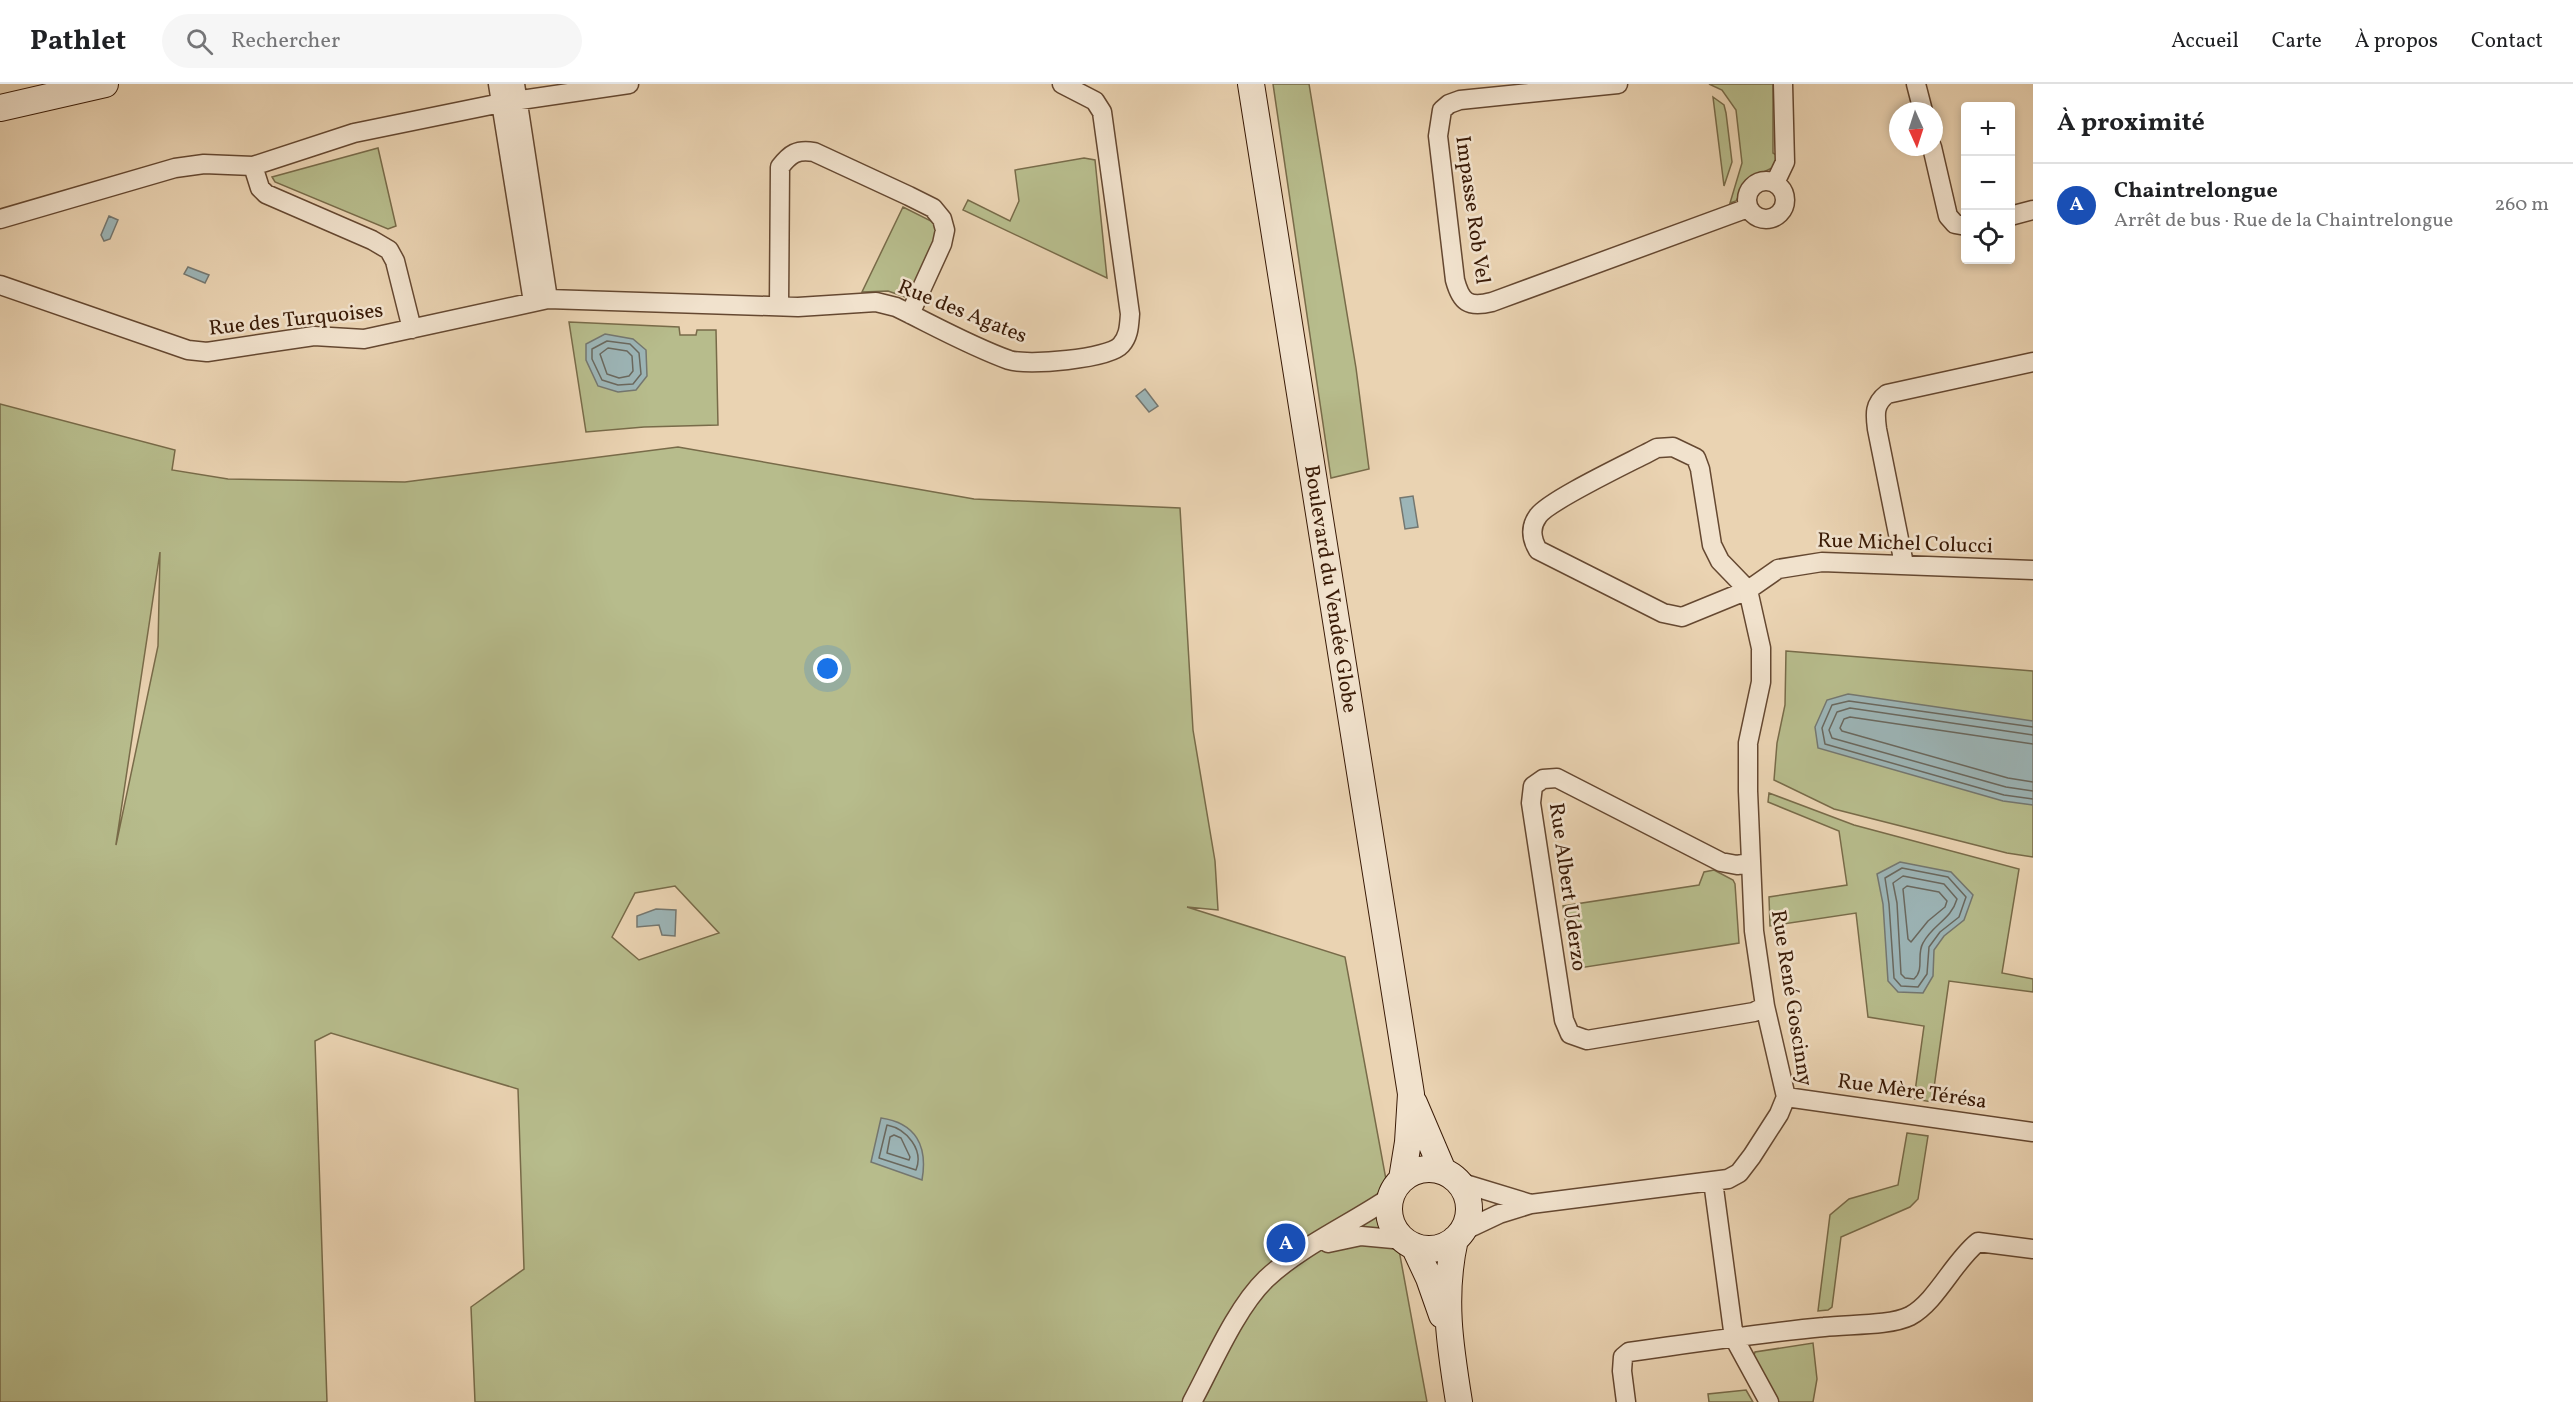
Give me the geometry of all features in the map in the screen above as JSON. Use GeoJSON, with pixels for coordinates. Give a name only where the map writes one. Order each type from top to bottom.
{"type":"FeatureCollection","features":[{"type":"Feature","properties":{"kind":"main road"},"geometry":{"type":"LineString","coordinates":[[0,108],[105,84]]}},
{"type":"Feature","properties":{"kind":"main road","name":"Boulevard du Vendée Globe"},"geometry":{"type":"LineString","coordinates":[[1251,84],[1411,1094],[1408,1142],[1396,1189]]}},
{"type":"Feature","properties":{"kind":"main road","name":"Boulevard du Vendée Globe"},"geometry":{"type":"LineString","coordinates":[[1411,1094],[1451,1176]]}},
{"type":"Feature","properties":{"kind":"main road"},"geometry":{"type":"LineString","coordinates":[[1448,1328],[1430,1278],[1409,1243],[1390,1221],[1396,1189],[1421,1169],[1451,1176],[1466,1193],[1469,1206],[1468,1219],[1459,1235],[1449,1275],[1448,1328],[1459,1402]]}},
{"type":"Feature","properties":{"kind":"main road"},"geometry":{"type":"LineString","coordinates":[[1409,1243],[1429,1249],[1443,1246],[1459,1235]]}},
{"type":"Feature","properties":{"kind":"street"},"geometry":{"type":"LineString","coordinates":[[498,84],[511,96],[540,300]]}},
{"type":"Feature","properties":{"kind":"street"},"geometry":{"type":"LineString","coordinates":[[0,219],[183,166],[204,164],[253,166],[354,133],[511,96],[629,84]]}},
{"type":"Feature","properties":{"kind":"street","name":"Rue des Agates"},"geometry":{"type":"LineString","coordinates":[[540,300],[779,306],[876,302],[910,314],[1011,360],[1033,363],[1104,354],[1120,346],[1128,333],[1130,314],[1102,112],[1097,92],[1062,84]]}},
{"type":"Feature","properties":{"kind":"street","name":"Impasse Rob Vel"},"geometry":{"type":"LineString","coordinates":[[1618,84],[1460,100],[1449,104],[1442,110],[1438,136],[1455,280],[1459,295],[1466,302],[1474,305],[1492,302],[1748,208]]}},
{"type":"Feature","properties":{"kind":"street"},"geometry":{"type":"LineString","coordinates":[[1775,183],[1785,162],[1783,84]]}},
{"type":"Feature","properties":{"kind":"street"},"geometry":{"type":"LineString","coordinates":[[1916,84],[1921,102]]}},
{"type":"Feature","properties":{"kind":"street"},"geometry":{"type":"LineString","coordinates":[[779,306],[780,167],[789,156],[800,150],[814,152],[909,196],[933,208],[942,219],[945,230],[942,244],[910,314]]}},
{"type":"Feature","properties":{"kind":"street"},"geometry":{"type":"LineString","coordinates":[[1934,156],[1948,216],[1955,225],[1961,226]]}},
{"type":"Feature","properties":{"kind":"street"},"geometry":{"type":"LineString","coordinates":[[253,166],[260,188],[266,194],[372,240],[389,250],[395,261],[412,329]]}},
{"type":"Feature","properties":{"kind":"street"},"geometry":{"type":"LineString","coordinates":[[1764,180],[1780,187],[1785,199],[1781,212],[1770,219],[1763,219],[1757,217],[1748,208],[1747,196],[1753,186],[1764,180]]}},
{"type":"Feature","properties":{"kind":"street"},"geometry":{"type":"LineString","coordinates":[[2015,215],[2033,210]]}},
{"type":"Feature","properties":{"kind":"street","name":"Rue des Turquoises"},"geometry":{"type":"LineString","coordinates":[[0,285],[188,350],[207,352],[314,336],[364,339],[540,300]]}},
{"type":"Feature","properties":{"kind":"street"},"geometry":{"type":"LineString","coordinates":[[1904,564],[1877,429],[1875,413],[1879,401],[1887,394],[2033,362]]}},
{"type":"Feature","properties":{"kind":"street","name":"Rue Michel Colucci"},"geometry":{"type":"LineString","coordinates":[[1748,590],[1720,561],[1712,545],[1700,469],[1696,458],[1673,447],[1657,448],[1545,508],[1532,526],[1532,540],[1538,550],[1663,614],[1682,617],[1748,590],[1778,568],[1822,561],[2033,570]]}},
{"type":"Feature","properties":{"kind":"street","name":"Rue René Goscinny"},"geometry":{"type":"LineString","coordinates":[[1531,1204],[1728,1179],[1739,1173],[1779,1114],[1786,1097],[1765,1006],[1754,931],[1750,863],[1748,744],[1761,682],[1761,648],[1748,590]]}},
{"type":"Feature","properties":{"kind":"street","name":"Rue Albert Uderzo"},"geometry":{"type":"LineString","coordinates":[[1750,863],[1737,865],[1721,862],[1557,778],[1543,778],[1533,786],[1531,803],[1564,1020],[1570,1034],[1587,1040],[1754,1012],[1765,1006]]}},
{"type":"Feature","properties":{"kind":"street","name":"Rue Mère Térésa"},"geometry":{"type":"LineString","coordinates":[[1786,1097],[2033,1132]]}},
{"type":"Feature","properties":{"kind":"street"},"geometry":{"type":"LineString","coordinates":[[1451,1176],[1531,1204]]}},
{"type":"Feature","properties":{"kind":"street"},"geometry":{"type":"LineString","coordinates":[[1713,1181],[1734,1338],[1769,1402]]}},
{"type":"Feature","properties":{"kind":"street"},"geometry":{"type":"LineString","coordinates":[[1192,1402],[1249,1299],[1265,1280],[1396,1189]]}},
{"type":"Feature","properties":{"kind":"street"},"geometry":{"type":"LineString","coordinates":[[1459,1235],[1499,1214],[1531,1204]]}},
{"type":"Feature","properties":{"kind":"street"},"geometry":{"type":"LineString","coordinates":[[1311,1247],[1361,1236],[1409,1243]]}},
{"type":"Feature","properties":{"kind":"street"},"geometry":{"type":"LineString","coordinates":[[1626,1402],[1622,1371],[1623,1357],[1629,1352],[1909,1317],[1922,1308],[1968,1250],[1978,1242],[2033,1249]]}},
{"type":"Feature","properties":{"kind":"green space"},"geometry":{"type":"Polygon","coordinates":[[[1273,84],[1309,84],[1356,368],[1369,469],[1331,478],[1273,84]]]}},
{"type":"Feature","properties":{"kind":"green space"},"geometry":{"type":"Polygon","coordinates":[[[1709,84],[1773,84],[1773,153],[1778,156],[1774,167],[1747,180],[1736,201],[1730,203],[1742,163],[1736,110],[1722,90],[1709,84]]]}},
{"type":"Feature","properties":{"kind":"green space"},"geometry":{"type":"Polygon","coordinates":[[[1713,97],[1724,105],[1726,113],[1732,162],[1724,186],[1713,97]]]}},
{"type":"Feature","properties":{"kind":"green space"},"geometry":{"type":"Polygon","coordinates":[[[378,148],[396,226],[388,229],[275,182],[272,177],[378,148]]]}},
{"type":"Feature","properties":{"kind":"green space"},"geometry":{"type":"Polygon","coordinates":[[[1084,158],[1095,160],[1107,278],[963,210],[968,200],[1010,221],[1019,201],[1015,170],[1084,158]]]}},
{"type":"Feature","properties":{"kind":"green space"},"geometry":{"type":"Polygon","coordinates":[[[903,207],[935,223],[939,231],[911,299],[888,291],[862,292],[903,207]]]}},
{"type":"Feature","properties":{"kind":"green space"},"geometry":{"type":"Polygon","coordinates":[[[569,322],[679,327],[680,335],[696,335],[697,330],[716,330],[718,425],[644,427],[586,432],[569,322]]]}},
{"type":"Feature","properties":{"kind":"green space"},"geometry":{"type":"Polygon","coordinates":[[[0,404],[175,450],[172,470],[228,479],[405,482],[678,447],[974,499],[1180,508],[1193,730],[1215,861],[1218,910],[1187,907],[1345,957],[1427,1402],[475,1402],[471,1307],[524,1269],[518,1089],[331,1033],[315,1041],[327,1402],[0,1402],[0,404]],[[160,552],[116,844],[116,845],[158,646],[160,552]],[[675,886],[635,893],[612,937],[639,960],[719,933],[675,886]]]}},
{"type":"Feature","properties":{"kind":"green space"},"geometry":{"type":"Polygon","coordinates":[[[1786,651],[2033,671],[2033,857],[2007,853],[1834,809],[1774,780],[1777,743],[1785,705],[1786,651]]]}},
{"type":"Feature","properties":{"kind":"green space"},"geometry":{"type":"Polygon","coordinates":[[[1769,793],[1854,825],[2019,869],[2002,973],[2033,979],[2033,992],[1949,981],[1932,1102],[1914,1099],[1924,1026],[1868,1017],[1856,913],[1770,926],[1769,897],[1847,885],[1839,831],[1768,802],[1769,793]]]}},
{"type":"Feature","properties":{"kind":"green space"},"geometry":{"type":"Polygon","coordinates":[[[1714,870],[1733,880],[1735,884],[1739,943],[1573,969],[1563,906],[1699,885],[1704,872],[1714,870]]]}},
{"type":"Feature","properties":{"kind":"green space"},"geometry":{"type":"Polygon","coordinates":[[[1907,1133],[1928,1136],[1918,1199],[1910,1207],[1841,1237],[1832,1307],[1818,1311],[1830,1215],[1849,1199],[1898,1185],[1907,1133]]]}},
{"type":"Feature","properties":{"kind":"green space"},"geometry":{"type":"Polygon","coordinates":[[[1813,1343],[1817,1379],[1813,1402],[1778,1402],[1753,1358],[1755,1352],[1813,1343]]]}},
{"type":"Feature","properties":{"kind":"green space"},"geometry":{"type":"Polygon","coordinates":[[[1746,1390],[1753,1402],[1709,1402],[1708,1394],[1746,1390]]]}},
{"type":"Feature","properties":{"kind":"water"},"geometry":{"type":"Polygon","coordinates":[[[109,216],[118,220],[110,239],[104,241],[101,235],[109,216]]]}},
{"type":"Feature","properties":{"kind":"water"},"geometry":{"type":"Polygon","coordinates":[[[188,267],[209,275],[205,283],[184,274],[188,267]]]}},
{"type":"Feature","properties":{"kind":"water"},"geometry":{"type":"Polygon","coordinates":[[[605,334],[633,339],[646,350],[647,376],[636,390],[618,392],[598,386],[586,360],[586,344],[605,334]]]}},
{"type":"Feature","properties":{"kind":"water"},"geometry":{"type":"Polygon","coordinates":[[[1145,389],[1158,406],[1149,412],[1136,396],[1145,389]]]}},
{"type":"Feature","properties":{"kind":"water"},"geometry":{"type":"Polygon","coordinates":[[[1413,496],[1418,527],[1405,529],[1400,498],[1413,496]]]}},
{"type":"Feature","properties":{"kind":"water"},"geometry":{"type":"Polygon","coordinates":[[[1848,694],[2033,721],[2033,805],[2003,801],[1818,748],[1815,727],[1827,700],[1848,694]]]}},
{"type":"Feature","properties":{"kind":"water"},"geometry":{"type":"Polygon","coordinates":[[[1900,862],[1951,872],[1973,895],[1964,920],[1944,936],[1934,950],[1933,976],[1923,993],[1898,992],[1888,981],[1883,904],[1877,874],[1900,862]]]}},
{"type":"Feature","properties":{"kind":"water"},"geometry":{"type":"Polygon","coordinates":[[[656,909],[676,910],[675,936],[662,935],[659,925],[637,927],[637,916],[656,909]]]}},
{"type":"Feature","properties":{"kind":"water"},"geometry":{"type":"Polygon","coordinates":[[[881,1118],[903,1125],[917,1138],[923,1157],[922,1180],[871,1162],[881,1118]]]}},
{"type":"Feature","properties":{"kind":"place","name":"Chaintrelongue"},"geometry":{"type":"Point","coordinates":[1286,1243]}}]}
